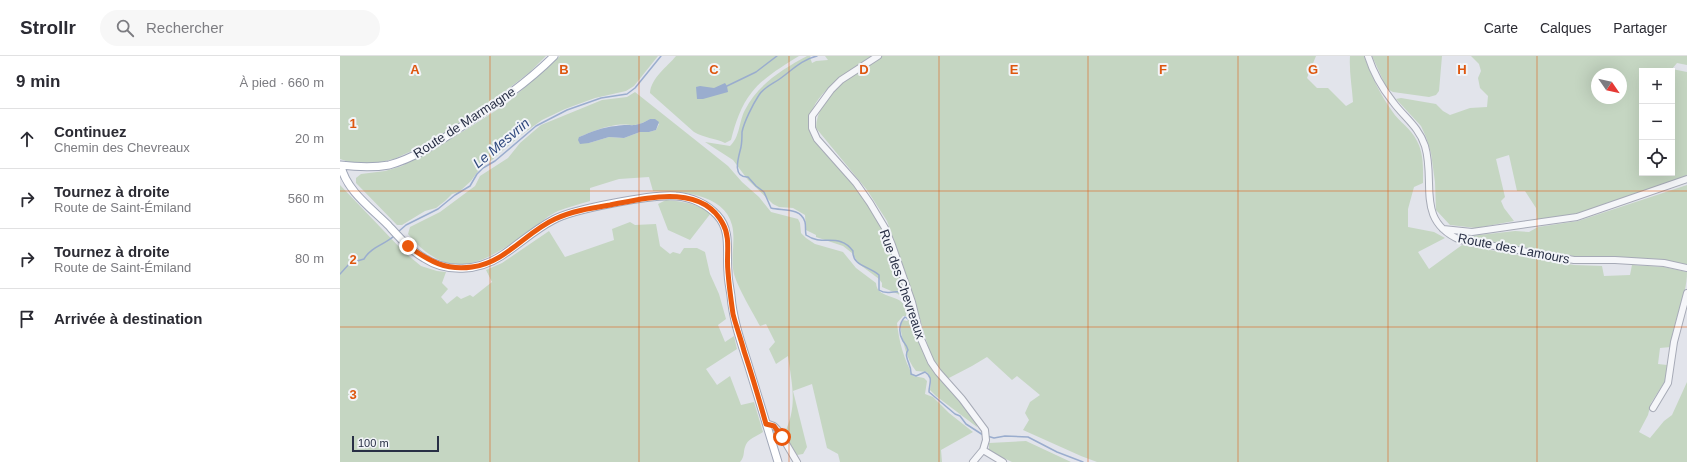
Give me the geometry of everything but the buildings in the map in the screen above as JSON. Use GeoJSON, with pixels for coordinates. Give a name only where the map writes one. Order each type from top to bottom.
{"type":"FeatureCollection","features":[{"type":"Feature","properties":{"kind":"main road","name":"Route de Marmagne"},"geometry":{"type":"LineString","coordinates":[[340,165],[378,166],[406,159],[445,137],[489,109],[521,85],[554,56]]}},
{"type":"Feature","properties":{"kind":"main road"},"geometry":{"type":"LineString","coordinates":[[340,165],[343,176],[353,189],[408,246],[424,259],[452,268],[472,268],[483,265],[492,261],[554,219],[594,208],[664,196],[680,197],[698,202],[716,214],[724,225],[728,244],[728,271],[734,315],[778,462]]}},
{"type":"Feature","properties":{"kind":"street","name":"Rue des Chevreaux"},"geometry":{"type":"LineString","coordinates":[[878,56],[841,80],[831,90],[812,116],[812,128],[817,139],[856,183],[885,228],[912,302],[922,339],[931,362],[971,410],[985,433],[986,440],[983,450]]}},
{"type":"Feature","properties":{"kind":"street","name":"Route des Lamours"},"geometry":{"type":"LineString","coordinates":[[1368,56],[1374,72],[1393,103],[1416,127],[1423,140],[1428,158],[1430,205],[1436,221],[1441,229],[1450,235],[1460,240],[1574,260],[1615,260],[1657,263],[1687,268]]}},
{"type":"Feature","properties":{"kind":"street"},"geometry":{"type":"LineString","coordinates":[[1441,229],[1472,232],[1577,217],[1687,179]]}},
{"type":"Feature","properties":{"kind":"street"},"geometry":{"type":"LineString","coordinates":[[1653,408],[1668,383],[1674,342],[1687,293]]}},
{"type":"Feature","properties":{"kind":"street"},"geometry":{"type":"LineString","coordinates":[[766,424],[774,426],[778,430],[797,462]]}},
{"type":"Feature","properties":{"kind":"street"},"geometry":{"type":"LineString","coordinates":[[973,462],[983,450],[1003,462]]}},
{"type":"Feature","properties":{"kind":"green space"},"geometry":{"type":"Polygon","coordinates":[[[340,56],[546,56],[530,72],[487,105],[429,143],[394,159],[376,163],[352,163],[340,159],[340,56]]]}},
{"type":"Feature","properties":{"kind":"green space"},"geometry":{"type":"Polygon","coordinates":[[[560,56],[658,56],[634,86],[626,91],[595,98],[565,109],[542,120],[481,167],[471,181],[459,192],[452,194],[436,208],[425,211],[402,225],[397,225],[356,183],[356,178],[361,174],[385,171],[402,166],[467,129],[506,104],[560,56]]]}},
{"type":"Feature","properties":{"kind":"green space"},"geometry":{"type":"Polygon","coordinates":[[[676,56],[799,56],[768,77],[752,92],[742,109],[731,140],[725,143],[694,132],[650,93],[653,82],[676,56]]]}},
{"type":"Feature","properties":{"kind":"green space"},"geometry":{"type":"Polygon","coordinates":[[[807,56],[811,56],[812,63],[816,61],[828,60],[825,56],[872,56],[832,84],[816,103],[811,114],[809,125],[812,137],[816,143],[842,170],[879,221],[898,266],[912,313],[906,301],[898,294],[882,287],[882,283],[879,279],[859,264],[852,253],[843,246],[816,237],[816,235],[806,230],[805,215],[793,208],[779,207],[773,204],[748,180],[733,160],[705,142],[730,146],[738,134],[745,110],[757,92],[780,72],[807,56]]]}},
{"type":"Feature","properties":{"kind":"green space"},"geometry":{"type":"Polygon","coordinates":[[[882,56],[1316,56],[1307,78],[1317,88],[1328,88],[1346,106],[1353,102],[1350,56],[1364,56],[1384,98],[1395,115],[1414,136],[1421,151],[1423,162],[1423,183],[1414,187],[1408,209],[1408,227],[1434,232],[1445,238],[1418,252],[1429,269],[1462,245],[1574,265],[1602,266],[1604,276],[1630,275],[1632,265],[1664,267],[1687,272],[1685,291],[1674,328],[1671,347],[1660,348],[1658,364],[1667,365],[1665,381],[1651,403],[1648,415],[1639,432],[1650,438],[1664,421],[1672,415],[1687,382],[1687,462],[1097,462],[1023,430],[1029,420],[1025,413],[1030,402],[1040,395],[1017,376],[1012,380],[987,357],[947,379],[931,357],[912,291],[887,221],[867,190],[816,128],[818,116],[823,105],[831,95],[850,77],[882,56]]]}},
{"type":"Feature","properties":{"kind":"green space"},"geometry":{"type":"Polygon","coordinates":[[[1372,56],[1442,56],[1439,91],[1436,95],[1429,97],[1393,92],[1387,89],[1372,56]]]}},
{"type":"Feature","properties":{"kind":"green space"},"geometry":{"type":"Polygon","coordinates":[[[1471,56],[1687,56],[1687,65],[1677,63],[1673,68],[1639,68],[1639,176],[1675,176],[1675,70],[1687,72],[1687,175],[1677,180],[1574,215],[1537,221],[1536,208],[1525,191],[1517,191],[1509,155],[1496,159],[1505,197],[1501,201],[1504,208],[1514,221],[1476,228],[1450,225],[1436,210],[1435,182],[1431,153],[1426,137],[1421,126],[1396,99],[1401,98],[1436,104],[1450,115],[1470,108],[1487,107],[1488,96],[1480,88],[1478,78],[1481,71],[1479,64],[1471,56]]]}},
{"type":"Feature","properties":{"kind":"green space"},"geometry":{"type":"Polygon","coordinates":[[[635,92],[728,166],[742,182],[759,197],[771,212],[798,219],[801,233],[806,238],[815,244],[843,252],[856,268],[876,283],[878,289],[882,293],[903,303],[906,308],[906,316],[903,316],[897,323],[901,344],[913,376],[924,378],[927,381],[925,394],[933,397],[949,413],[973,432],[941,450],[942,462],[840,462],[838,454],[827,448],[812,384],[793,391],[807,447],[803,454],[797,455],[784,434],[791,414],[793,396],[788,356],[776,364],[769,349],[775,342],[766,324],[760,326],[742,293],[734,274],[732,225],[727,214],[720,206],[710,200],[687,193],[653,191],[649,177],[619,179],[590,188],[590,201],[555,213],[500,251],[485,259],[470,263],[455,264],[440,260],[424,250],[408,234],[410,227],[440,212],[475,186],[480,176],[508,158],[520,143],[541,125],[602,100],[627,97],[635,92]],[[650,119],[636,125],[616,125],[606,127],[579,137],[589,143],[609,137],[624,138],[640,132],[656,130],[659,124],[650,119]]]}},
{"type":"Feature","properties":{"kind":"green space"},"geometry":{"type":"Polygon","coordinates":[[[340,185],[404,252],[421,266],[446,272],[442,283],[448,289],[441,297],[447,304],[457,296],[461,299],[470,295],[473,297],[492,282],[486,270],[502,263],[549,231],[565,257],[614,240],[612,229],[630,222],[635,225],[656,224],[660,246],[670,254],[673,252],[680,254],[684,248],[697,248],[705,252],[710,274],[719,294],[726,319],[718,325],[725,342],[734,336],[737,349],[706,369],[717,385],[730,376],[741,405],[754,402],[763,432],[752,438],[746,444],[743,458],[740,462],[340,462],[340,185]]]}},
{"type":"Feature","properties":{"kind":"green space"},"geometry":{"type":"Polygon","coordinates":[[[1687,185],[1687,265],[1661,259],[1579,257],[1473,238],[1470,236],[1515,231],[1529,232],[1538,227],[1578,221],[1687,185]]]}},
{"type":"Feature","properties":{"kind":"green space"},"geometry":{"type":"Polygon","coordinates":[[[666,200],[678,201],[700,207],[711,213],[690,240],[668,230],[658,204],[666,200]]]}},
{"type":"Feature","properties":{"kind":"green space"},"geometry":{"type":"Polygon","coordinates":[[[910,318],[914,319],[920,342],[976,422],[977,427],[930,390],[931,380],[927,372],[916,371],[905,350],[900,326],[903,320],[907,321],[910,318]]]}},
{"type":"Feature","properties":{"kind":"green space"},"geometry":{"type":"Polygon","coordinates":[[[1026,441],[1071,462],[1012,462],[989,451],[989,443],[1026,441]]]}},
{"type":"Feature","properties":{"kind":"water"},"geometry":{"type":"Polygon","coordinates":[[[725,83],[728,92],[703,99],[697,99],[696,87],[700,86],[714,88],[725,83]]]}},
{"type":"Feature","properties":{"kind":"water"},"geometry":{"type":"Polygon","coordinates":[[[650,119],[655,119],[659,122],[656,130],[640,132],[624,138],[609,137],[589,143],[580,144],[578,140],[579,137],[602,129],[622,125],[636,125],[650,119]]]}},
{"type":"Feature","properties":{"kind":"waterway","name":"Le Mesvrin"},"geometry":{"type":"LineString","coordinates":[[398,232],[406,225],[438,209],[455,195],[470,186],[477,174],[483,168],[495,161],[536,126],[567,110],[601,98],[627,94],[635,88],[661,56]]}},
{"type":"Feature","properties":{"kind":"waterway"},"geometry":{"type":"LineString","coordinates":[[727,86],[756,72],[777,56]]}},
{"type":"Feature","properties":{"kind":"waterway"},"geometry":{"type":"LineString","coordinates":[[817,56],[812,57],[798,65],[766,88],[759,95],[743,128],[737,166],[739,174],[748,177],[764,192],[771,208],[791,210],[800,214],[805,222],[806,235],[819,240],[842,242],[848,245],[853,251],[853,256],[858,263],[879,275],[879,290],[886,293],[899,292],[905,296],[910,311],[910,318],[908,319],[905,317],[903,319],[900,325],[900,331],[901,338],[907,346],[908,350],[906,355],[911,374],[916,376],[925,372],[928,374],[930,379],[929,392],[955,414],[960,416],[966,424],[983,435]]}},
{"type":"Feature","properties":{"kind":"waterway","name":"Le Mesvrin"},"geometry":{"type":"LineString","coordinates":[[340,274],[350,263],[364,259],[370,252],[394,236]]}},
{"type":"Feature","properties":{"kind":"waterway"},"geometry":{"type":"LineString","coordinates":[[987,436],[994,438],[1005,436],[1028,437],[1057,452],[1083,462]]}},
{"type":"Feature","properties":{"kind":"route"},"geometry":{"type":"LineString","coordinates":[[408,246],[424,259],[442,266],[452,268],[472,268],[483,265],[501,256],[554,219],[566,215],[664,196],[675,196],[698,202],[716,214],[724,225],[728,244],[728,271],[731,302],[734,315],[766,424],[774,426],[782,437]]}}]}
